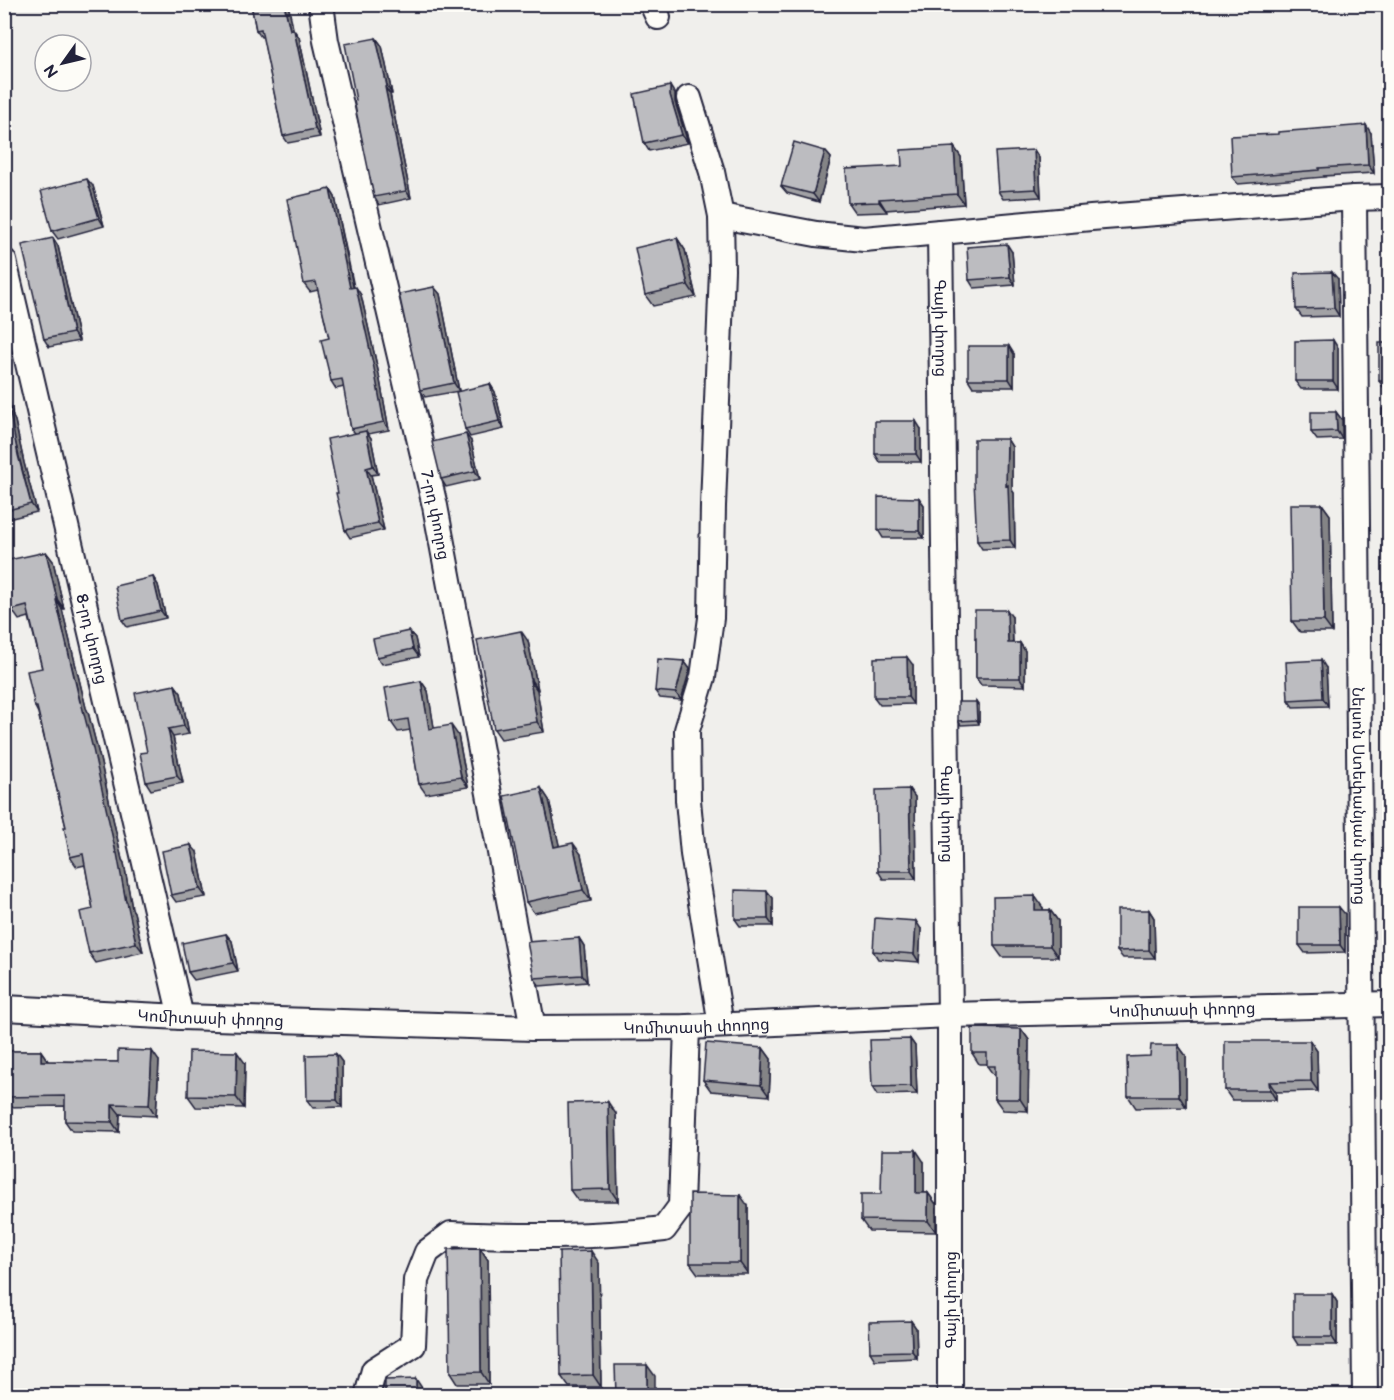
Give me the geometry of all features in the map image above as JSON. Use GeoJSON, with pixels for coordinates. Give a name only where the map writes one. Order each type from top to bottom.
{"type":"FeatureCollection","features":[{"type":"Feature","properties":{"kind":"street","name":"7-րդ փողոց"},"geometry":{"type":"LineString","coordinates":[[321,4],[326,41],[435,506],[533,1028]]}},
{"type":"Feature","properties":{"kind":"street"},"geometry":{"type":"LineString","coordinates":[[689,98],[712,172],[721,216],[723,270],[713,507],[711,618],[703,677],[687,730],[687,800],[693,854],[721,1025]]}},
{"type":"Feature","properties":{"kind":"street"},"geometry":{"type":"LineString","coordinates":[[721,216],[816,234],[864,239],[1091,218],[1389,197]]}},
{"type":"Feature","properties":{"kind":"street","name":"Նելսոն Ստեփանյան փողոց"},"geometry":{"type":"LineString","coordinates":[[1354,198],[1365,1395]]}},
{"type":"Feature","properties":{"kind":"street","name":"Գայի փողոց"},"geometry":{"type":"LineString","coordinates":[[940,232],[950,1015],[950,1395]]}},
{"type":"Feature","properties":{"kind":"street","name":"8-րդ փողոց"},"geometry":{"type":"LineString","coordinates":[[4,261],[181,1017]]}},
{"type":"Feature","properties":{"kind":"street","name":"Կոմիտասի փողոց"},"geometry":{"type":"LineString","coordinates":[[4,1008],[181,1017],[533,1028],[687,1027],[950,1015],[1389,1004]]}},
{"type":"Feature","properties":{"kind":"street"},"geometry":{"type":"LineString","coordinates":[[367,1395],[374,1370],[413,1345],[416,1280],[427,1252],[451,1234],[527,1237],[664,1229],[681,1206],[687,1027]]}},
{"type":"Feature","properties":{"kind":"building"},"geometry":{"type":"Polygon","coordinates":[[[251,4],[284,4],[290,30],[294,30],[315,129],[283,136],[261,29],[256,30],[251,4]]]}},
{"type":"Feature","properties":{"kind":"building"},"geometry":{"type":"Polygon","coordinates":[[[376,38],[406,191],[374,197],[345,44],[376,38]]]}},
{"type":"Feature","properties":{"kind":"building"},"geometry":{"type":"Polygon","coordinates":[[[670,86],[670,95],[682,135],[644,143],[634,94],[670,86]]]}},
{"type":"Feature","properties":{"kind":"building"},"geometry":{"type":"Polygon","coordinates":[[[1366,125],[1368,165],[1232,177],[1230,136],[1278,134],[1278,132],[1366,125]]]}},
{"type":"Feature","properties":{"kind":"building"},"geometry":{"type":"Polygon","coordinates":[[[794,142],[825,151],[813,194],[781,186],[794,142]]]}},
{"type":"Feature","properties":{"kind":"building"},"geometry":{"type":"Polygon","coordinates":[[[954,147],[957,194],[848,203],[846,169],[902,166],[901,150],[954,147]]]}},
{"type":"Feature","properties":{"kind":"building"},"geometry":{"type":"Polygon","coordinates":[[[1034,150],[1036,189],[998,191],[995,152],[1034,150]]]}},
{"type":"Feature","properties":{"kind":"building"},"geometry":{"type":"Polygon","coordinates":[[[87,179],[99,218],[52,231],[41,191],[87,179]]]}},
{"type":"Feature","properties":{"kind":"building"},"geometry":{"type":"Polygon","coordinates":[[[330,189],[350,288],[356,287],[384,422],[351,429],[342,379],[331,381],[321,340],[329,338],[316,282],[304,284],[287,199],[330,189]]]}},
{"type":"Feature","properties":{"kind":"building"},"geometry":{"type":"Polygon","coordinates":[[[53,238],[73,333],[44,339],[22,245],[53,238]]]}},
{"type":"Feature","properties":{"kind":"building"},"geometry":{"type":"Polygon","coordinates":[[[677,238],[688,285],[645,295],[635,248],[677,238]]]}},
{"type":"Feature","properties":{"kind":"building"},"geometry":{"type":"Polygon","coordinates":[[[1007,244],[1010,277],[969,280],[967,247],[1007,244]]]}},
{"type":"Feature","properties":{"kind":"building"},"geometry":{"type":"Polygon","coordinates":[[[1332,272],[1334,308],[1296,309],[1295,273],[1332,272]]]}},
{"type":"Feature","properties":{"kind":"building"},"geometry":{"type":"Polygon","coordinates":[[[434,287],[454,383],[420,390],[399,294],[434,287]]]}},
{"type":"Feature","properties":{"kind":"building"},"geometry":{"type":"Polygon","coordinates":[[[1333,340],[1333,381],[1295,381],[1295,341],[1333,340]]]}},
{"type":"Feature","properties":{"kind":"building"},"geometry":{"type":"Polygon","coordinates":[[[1379,343],[1389,343],[1389,381],[1379,381],[1379,343]]]}},
{"type":"Feature","properties":{"kind":"building"},"geometry":{"type":"Polygon","coordinates":[[[968,346],[1009,346],[1009,379],[968,379],[968,346]]]}},
{"type":"Feature","properties":{"kind":"building"},"geometry":{"type":"Polygon","coordinates":[[[490,384],[499,421],[465,429],[456,392],[490,384]]]}},
{"type":"Feature","properties":{"kind":"building"},"geometry":{"type":"Polygon","coordinates":[[[4,397],[8,413],[10,413],[31,504],[4,511],[4,397]]]}},
{"type":"Feature","properties":{"kind":"building"},"geometry":{"type":"Polygon","coordinates":[[[1382,409],[1389,409],[1389,458],[1383,458],[1382,409]]]}},
{"type":"Feature","properties":{"kind":"building"},"geometry":{"type":"Polygon","coordinates":[[[1311,412],[1336,412],[1337,431],[1311,432],[1311,412]]]}},
{"type":"Feature","properties":{"kind":"building"},"geometry":{"type":"Polygon","coordinates":[[[875,421],[916,421],[916,454],[875,454],[875,421]]]}},
{"type":"Feature","properties":{"kind":"building"},"geometry":{"type":"Polygon","coordinates":[[[366,431],[373,466],[366,468],[378,523],[345,530],[327,439],[366,431]]]}},
{"type":"Feature","properties":{"kind":"building"},"geometry":{"type":"Polygon","coordinates":[[[466,434],[475,471],[441,479],[432,442],[466,434]]]}},
{"type":"Feature","properties":{"kind":"building"},"geometry":{"type":"Polygon","coordinates":[[[974,439],[1007,439],[1006,486],[1008,485],[1010,540],[977,541],[974,439]]]}},
{"type":"Feature","properties":{"kind":"building"},"geometry":{"type":"Polygon","coordinates":[[[878,497],[919,498],[919,531],[878,530],[878,497]]]}},
{"type":"Feature","properties":{"kind":"building"},"geometry":{"type":"Polygon","coordinates":[[[1290,504],[1322,504],[1324,621],[1292,621],[1290,504]]]}},
{"type":"Feature","properties":{"kind":"building"},"geometry":{"type":"Polygon","coordinates":[[[46,552],[136,943],[89,953],[80,912],[93,909],[83,854],[70,857],[64,827],[66,827],[27,671],[42,668],[27,606],[12,610],[4,580],[4,561],[46,552]]]}},
{"type":"Feature","properties":{"kind":"building"},"geometry":{"type":"Polygon","coordinates":[[[1386,565],[1389,565],[1389,632],[1385,632],[1386,565]]]}},
{"type":"Feature","properties":{"kind":"building"},"geometry":{"type":"Polygon","coordinates":[[[153,577],[161,611],[122,620],[115,586],[153,577]]]}},
{"type":"Feature","properties":{"kind":"building"},"geometry":{"type":"Polygon","coordinates":[[[975,610],[1007,610],[1008,643],[1020,643],[1020,678],[976,678],[975,610]]]}},
{"type":"Feature","properties":{"kind":"building"},"geometry":{"type":"Polygon","coordinates":[[[409,631],[413,649],[377,657],[373,639],[409,631]]]}},
{"type":"Feature","properties":{"kind":"building"},"geometry":{"type":"Polygon","coordinates":[[[521,631],[537,722],[494,729],[477,640],[521,631]]]}},
{"type":"Feature","properties":{"kind":"building"},"geometry":{"type":"Polygon","coordinates":[[[907,657],[908,697],[874,697],[874,658],[907,657]]]}},
{"type":"Feature","properties":{"kind":"building"},"geometry":{"type":"Polygon","coordinates":[[[658,659],[684,661],[676,693],[655,691],[658,659]]]}},
{"type":"Feature","properties":{"kind":"building"},"geometry":{"type":"Polygon","coordinates":[[[1321,660],[1323,698],[1288,700],[1286,662],[1321,660]]]}},
{"type":"Feature","properties":{"kind":"building"},"geometry":{"type":"Polygon","coordinates":[[[421,681],[429,729],[451,725],[461,777],[419,784],[408,719],[391,722],[385,688],[421,681]]]}},
{"type":"Feature","properties":{"kind":"building"},"geometry":{"type":"Polygon","coordinates":[[[175,685],[184,726],[168,729],[177,776],[146,782],[140,753],[147,752],[135,693],[175,685]]]}},
{"type":"Feature","properties":{"kind":"building"},"geometry":{"type":"Polygon","coordinates":[[[958,702],[976,702],[977,720],[958,721],[958,702]]]}},
{"type":"Feature","properties":{"kind":"building"},"geometry":{"type":"Polygon","coordinates":[[[541,788],[554,847],[573,843],[583,890],[526,902],[504,796],[541,788]]]}},
{"type":"Feature","properties":{"kind":"building"},"geometry":{"type":"Polygon","coordinates":[[[909,789],[911,871],[878,871],[876,790],[909,789]]]}},
{"type":"Feature","properties":{"kind":"building"},"geometry":{"type":"Polygon","coordinates":[[[191,845],[200,889],[171,895],[162,851],[191,845]]]}},
{"type":"Feature","properties":{"kind":"building"},"geometry":{"type":"Polygon","coordinates":[[[735,890],[767,891],[768,919],[735,919],[735,890]]]}},
{"type":"Feature","properties":{"kind":"building"},"geometry":{"type":"Polygon","coordinates":[[[1035,896],[1035,910],[1050,910],[1050,946],[994,946],[993,897],[1035,896]]]}},
{"type":"Feature","properties":{"kind":"building"},"geometry":{"type":"Polygon","coordinates":[[[1299,907],[1339,907],[1340,945],[1299,945],[1299,907]]]}},
{"type":"Feature","properties":{"kind":"building"},"geometry":{"type":"Polygon","coordinates":[[[1117,910],[1149,910],[1149,950],[1117,951],[1117,910]]]}},
{"type":"Feature","properties":{"kind":"building"},"geometry":{"type":"Polygon","coordinates":[[[875,918],[916,921],[914,954],[873,951],[875,918]]]}},
{"type":"Feature","properties":{"kind":"building"},"geometry":{"type":"Polygon","coordinates":[[[226,934],[233,963],[188,972],[182,943],[226,934]]]}},
{"type":"Feature","properties":{"kind":"building"},"geometry":{"type":"Polygon","coordinates":[[[579,938],[582,975],[534,978],[527,942],[579,938]]]}},
{"type":"Feature","properties":{"kind":"building"},"geometry":{"type":"Polygon","coordinates":[[[972,1028],[1021,1029],[1020,1099],[995,1099],[995,1066],[987,1066],[987,1053],[972,1053],[972,1028]]]}},
{"type":"Feature","properties":{"kind":"building"},"geometry":{"type":"Polygon","coordinates":[[[910,1039],[911,1086],[872,1087],[870,1040],[910,1039]]]}},
{"type":"Feature","properties":{"kind":"building"},"geometry":{"type":"Polygon","coordinates":[[[1225,1041],[1310,1041],[1311,1081],[1269,1082],[1270,1090],[1225,1090],[1225,1041]]]}},
{"type":"Feature","properties":{"kind":"building"},"geometry":{"type":"Polygon","coordinates":[[[706,1043],[763,1048],[761,1085],[703,1080],[706,1043]]]}},
{"type":"Feature","properties":{"kind":"building"},"geometry":{"type":"Polygon","coordinates":[[[1151,1045],[1178,1045],[1179,1096],[1128,1096],[1127,1057],[1150,1056],[1151,1045]]]}},
{"type":"Feature","properties":{"kind":"building"},"geometry":{"type":"Polygon","coordinates":[[[118,1050],[152,1051],[149,1105],[112,1104],[112,1122],[65,1121],[65,1096],[4,1097],[4,1051],[41,1051],[41,1061],[118,1062],[118,1050]]]}},
{"type":"Feature","properties":{"kind":"building"},"geometry":{"type":"Polygon","coordinates":[[[189,1051],[237,1052],[236,1097],[188,1096],[189,1051]]]}},
{"type":"Feature","properties":{"kind":"building"},"geometry":{"type":"Polygon","coordinates":[[[336,1054],[337,1100],[307,1100],[306,1055],[336,1054]]]}},
{"type":"Feature","properties":{"kind":"building"},"geometry":{"type":"Polygon","coordinates":[[[608,1102],[610,1189],[570,1190],[568,1103],[608,1102]]]}},
{"type":"Feature","properties":{"kind":"building"},"geometry":{"type":"Polygon","coordinates":[[[882,1150],[916,1150],[916,1193],[928,1193],[928,1221],[861,1220],[861,1194],[881,1194],[882,1150]]]}},
{"type":"Feature","properties":{"kind":"building"},"geometry":{"type":"Polygon","coordinates":[[[690,1194],[740,1195],[740,1263],[690,1263],[690,1194]]]}},
{"type":"Feature","properties":{"kind":"building"},"geometry":{"type":"Polygon","coordinates":[[[480,1248],[481,1372],[450,1373],[448,1249],[480,1248]]]}},
{"type":"Feature","properties":{"kind":"building"},"geometry":{"type":"Polygon","coordinates":[[[591,1251],[593,1375],[561,1376],[559,1252],[591,1251]]]}},
{"type":"Feature","properties":{"kind":"building"},"geometry":{"type":"Polygon","coordinates":[[[1293,1294],[1332,1294],[1332,1337],[1293,1337],[1293,1294]]]}},
{"type":"Feature","properties":{"kind":"building"},"geometry":{"type":"Polygon","coordinates":[[[911,1321],[912,1351],[870,1352],[869,1322],[911,1321]]]}},
{"type":"Feature","properties":{"kind":"building"},"geometry":{"type":"Polygon","coordinates":[[[615,1365],[647,1365],[647,1395],[616,1395],[615,1365]]]}},
{"type":"Feature","properties":{"kind":"building"},"geometry":{"type":"Polygon","coordinates":[[[416,1379],[416,1395],[385,1395],[385,1380],[416,1379]]]}}]}
